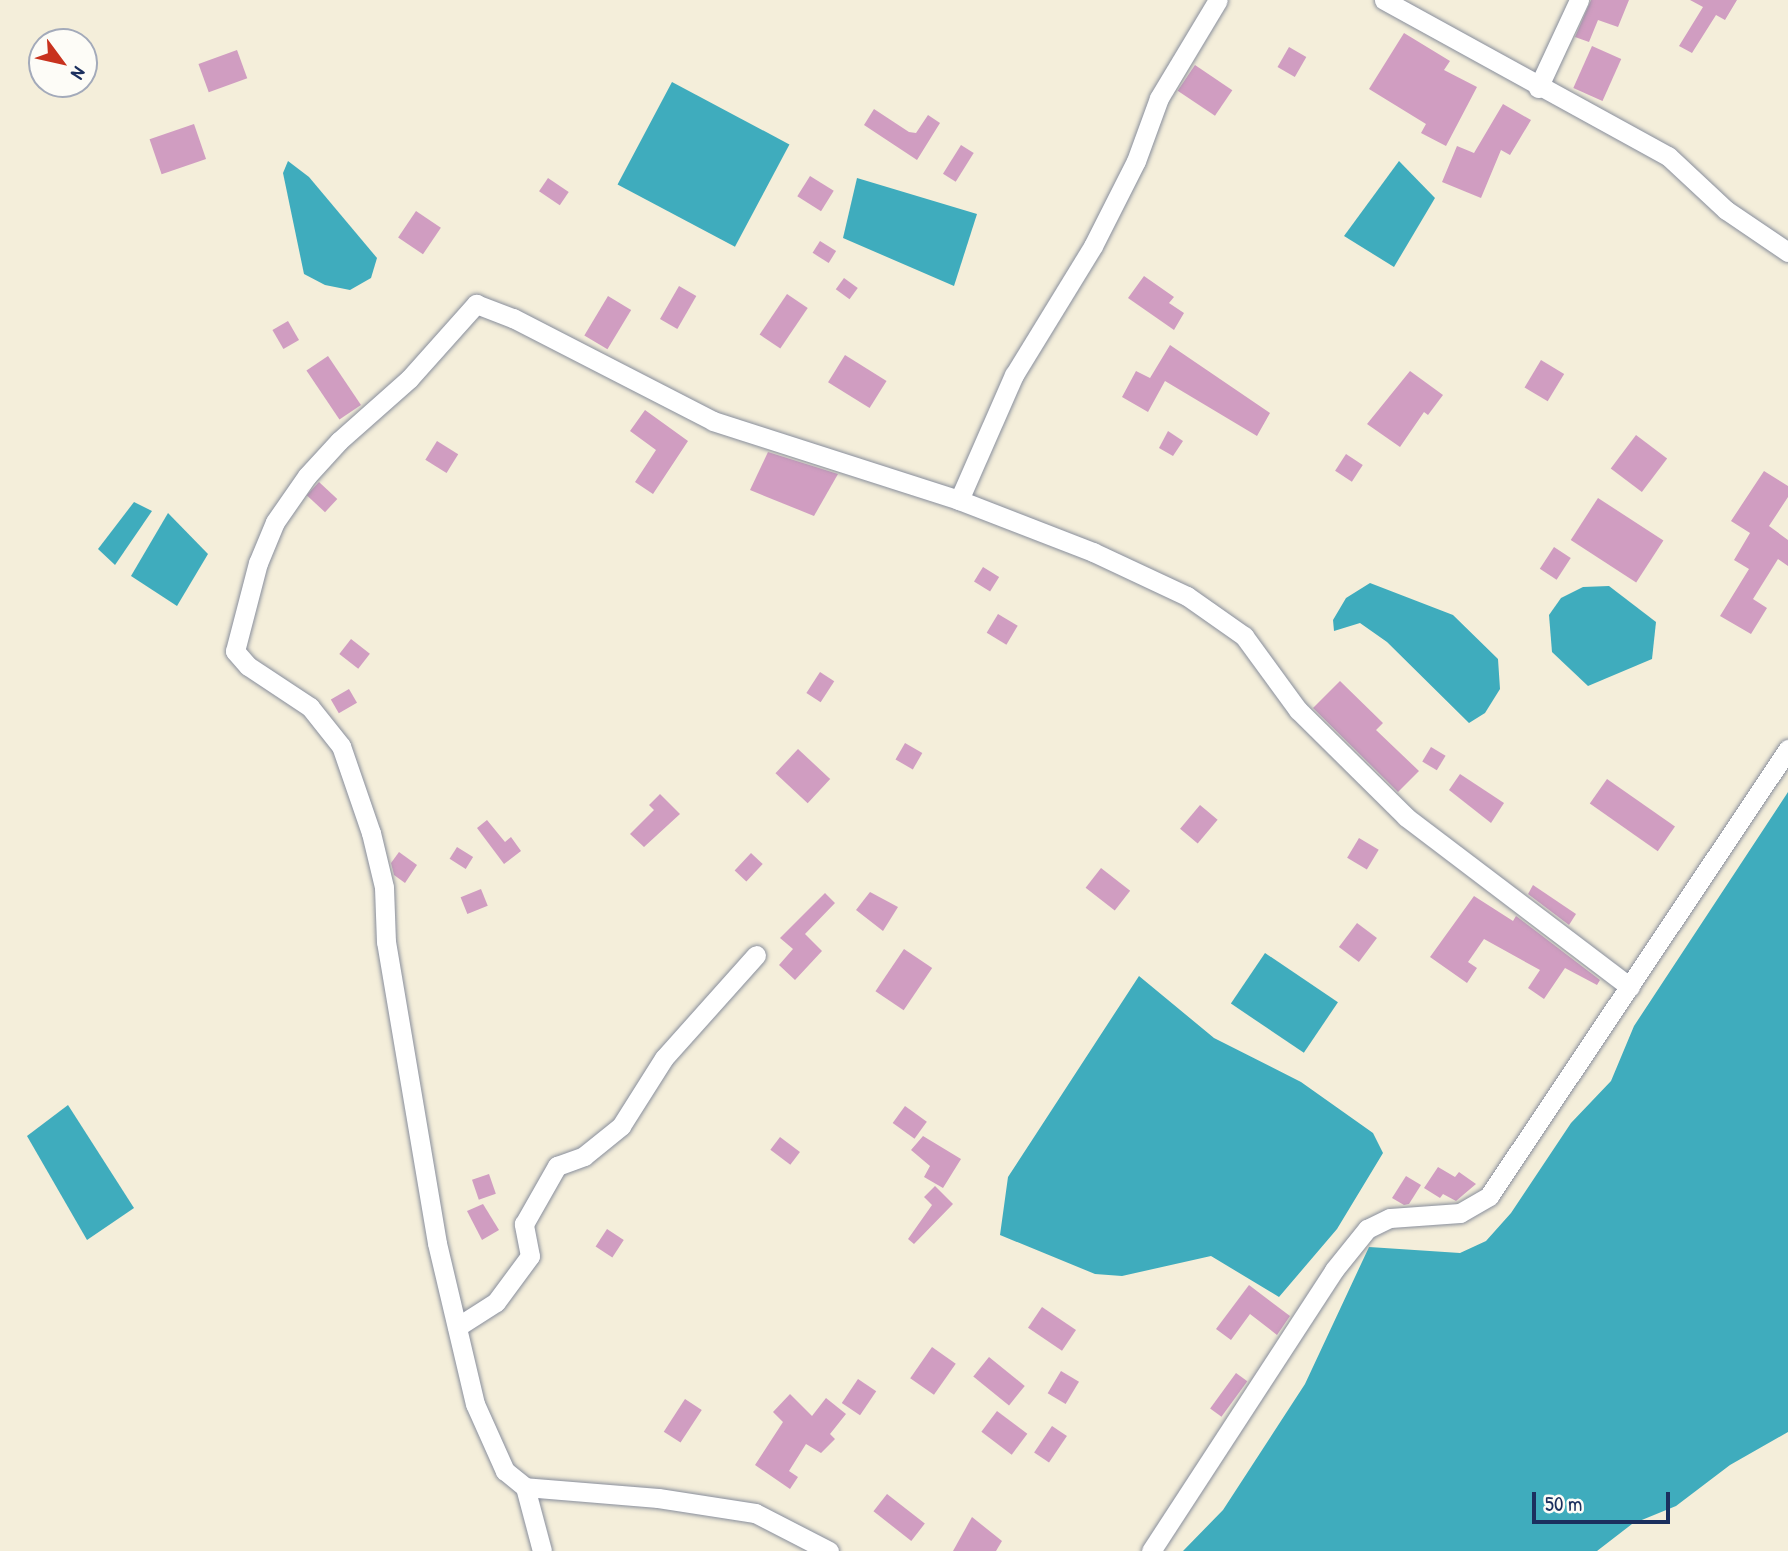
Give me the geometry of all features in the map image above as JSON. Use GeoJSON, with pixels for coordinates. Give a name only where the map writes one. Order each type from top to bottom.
{"type":"FeatureCollection","features":[{"type":"Feature","properties":{"kind":"street"},"geometry":{"type":"LineString","coordinates":[[959,500],[1014,376],[1093,246],[1136,161],[1159,99],[1218,0]]}},
{"type":"Feature","properties":{"kind":"street"},"geometry":{"type":"LineString","coordinates":[[1384,0],[1538,88],[1668,156],[1726,210],[1788,252]]}},
{"type":"Feature","properties":{"kind":"street"},"geometry":{"type":"LineString","coordinates":[[1538,88],[1578,0]]}},
{"type":"Feature","properties":{"kind":"street"},"geometry":{"type":"LineString","coordinates":[[829,1551],[755,1513],[658,1498],[525,1487],[505,1471],[475,1404],[457,1327],[416,1124],[386,942],[384,887],[371,833],[341,746],[310,707],[248,666],[235,651],[258,563],[275,523],[339,440],[409,379],[475,304],[513,318],[713,421],[959,500],[1093,552],[1187,596],[1224,620],[1259,654],[1298,710],[1334,749],[1406,817],[1630,987]]}},
{"type":"Feature","properties":{"kind":"street"},"geometry":{"type":"LineString","coordinates":[[1151,1551],[1350,1248],[1378,1221],[1460,1213],[1489,1196],[1788,749]]}},
{"type":"Feature","properties":{"kind":"street"},"geometry":{"type":"LineString","coordinates":[[457,1327],[496,1302],[530,1256],[524,1224],[557,1166],[584,1157],[621,1126],[664,1058],[756,955]]}},
{"type":"Feature","properties":{"kind":"street"},"geometry":{"type":"LineString","coordinates":[[525,1487],[542,1551]]}},
{"type":"Feature","properties":{"kind":"water"},"geometry":{"type":"Polygon","coordinates":[[[672,82],[789,144],[735,247],[618,184],[672,82]]]}},
{"type":"Feature","properties":{"kind":"water"},"geometry":{"type":"Polygon","coordinates":[[[288,161],[309,177],[377,258],[371,278],[350,290],[325,285],[304,274],[283,173],[288,161]]]}},
{"type":"Feature","properties":{"kind":"water"},"geometry":{"type":"Polygon","coordinates":[[[1399,161],[1435,198],[1394,267],[1344,236],[1399,161]]]}},
{"type":"Feature","properties":{"kind":"water"},"geometry":{"type":"Polygon","coordinates":[[[857,178],[977,214],[954,286],[843,238],[857,178]]]}},
{"type":"Feature","properties":{"kind":"water"},"geometry":{"type":"Polygon","coordinates":[[[134,502],[152,511],[115,565],[98,549],[134,502]]]}},
{"type":"Feature","properties":{"kind":"water"},"geometry":{"type":"Polygon","coordinates":[[[168,513],[208,554],[177,606],[131,576],[168,513]]]}},
{"type":"Feature","properties":{"kind":"water"},"geometry":{"type":"Polygon","coordinates":[[[1370,583],[1453,615],[1498,659],[1500,689],[1485,713],[1469,723],[1387,642],[1360,623],[1334,631],[1333,620],[1346,598],[1370,583]]]}},
{"type":"Feature","properties":{"kind":"water"},"geometry":{"type":"Polygon","coordinates":[[[1609,586],[1656,622],[1652,659],[1588,686],[1552,652],[1549,615],[1561,598],[1583,587],[1609,586]]]}},
{"type":"Feature","properties":{"kind":"water"},"geometry":{"type":"Polygon","coordinates":[[[1788,792],[1788,1432],[1730,1465],[1676,1506],[1632,1524],[1597,1551],[1183,1551],[1223,1510],[1305,1384],[1369,1247],[1460,1253],[1486,1241],[1511,1213],[1571,1123],[1611,1081],[1634,1026],[1788,792]]]}},
{"type":"Feature","properties":{"kind":"water"},"geometry":{"type":"Polygon","coordinates":[[[1265,953],[1338,1002],[1304,1053],[1231,1004],[1265,953]]]}},
{"type":"Feature","properties":{"kind":"water"},"geometry":{"type":"Polygon","coordinates":[[[1139,976],[1214,1038],[1301,1082],[1373,1133],[1383,1153],[1337,1229],[1279,1297],[1211,1256],[1122,1276],[1095,1274],[1000,1235],[1008,1177],[1139,976]]]}},
{"type":"Feature","properties":{"kind":"water"},"geometry":{"type":"Polygon","coordinates":[[[68,1105],[134,1208],[87,1240],[27,1136],[68,1105]]]}},
{"type":"Feature","properties":{"kind":"building"},"geometry":{"type":"Polygon","coordinates":[[[1591,0],[1629,0],[1618,27],[1598,20],[1589,42],[1575,37],[1591,0]]]}},
{"type":"Feature","properties":{"kind":"building"},"geometry":{"type":"Polygon","coordinates":[[[1690,0],[1737,0],[1725,20],[1716,15],[1692,53],[1679,46],[1703,7],[1690,0]]]}},
{"type":"Feature","properties":{"kind":"building"},"geometry":{"type":"Polygon","coordinates":[[[1404,33],[1450,61],[1444,70],[1477,87],[1446,146],[1421,133],[1426,124],[1369,89],[1404,33]]]}},
{"type":"Feature","properties":{"kind":"building"},"geometry":{"type":"Polygon","coordinates":[[[1592,46],[1621,59],[1603,101],[1573,88],[1592,46]]]}},
{"type":"Feature","properties":{"kind":"building"},"geometry":{"type":"Polygon","coordinates":[[[1289,47],[1306,57],[1295,77],[1278,67],[1289,47]]]}},
{"type":"Feature","properties":{"kind":"building"},"geometry":{"type":"Polygon","coordinates":[[[237,50],[247,78],[209,92],[198,64],[237,50]]]}},
{"type":"Feature","properties":{"kind":"building"},"geometry":{"type":"Polygon","coordinates":[[[1195,65],[1232,90],[1215,116],[1178,91],[1195,65]]]}},
{"type":"Feature","properties":{"kind":"building"},"geometry":{"type":"Polygon","coordinates":[[[1503,104],[1531,120],[1510,155],[1501,150],[1481,198],[1442,182],[1457,146],[1474,153],[1503,104]]]}},
{"type":"Feature","properties":{"kind":"building"},"geometry":{"type":"Polygon","coordinates":[[[874,109],[909,132],[916,133],[928,115],[940,123],[917,160],[864,125],[874,109]]]}},
{"type":"Feature","properties":{"kind":"building"},"geometry":{"type":"Polygon","coordinates":[[[194,124],[206,159],[162,174],[150,139],[194,124]]]}},
{"type":"Feature","properties":{"kind":"building"},"geometry":{"type":"Polygon","coordinates":[[[961,145],[974,153],[956,182],[943,174],[961,145]]]}},
{"type":"Feature","properties":{"kind":"building"},"geometry":{"type":"Polygon","coordinates":[[[810,176],[834,191],[821,211],[797,196],[810,176]]]}},
{"type":"Feature","properties":{"kind":"building"},"geometry":{"type":"Polygon","coordinates":[[[548,178],[569,192],[560,205],[539,191],[548,178]]]}},
{"type":"Feature","properties":{"kind":"building"},"geometry":{"type":"Polygon","coordinates":[[[416,211],[441,228],[423,254],[398,238],[416,211]]]}},
{"type":"Feature","properties":{"kind":"building"},"geometry":{"type":"Polygon","coordinates":[[[820,241],[836,251],[829,263],[813,253],[820,241]]]}},
{"type":"Feature","properties":{"kind":"building"},"geometry":{"type":"Polygon","coordinates":[[[1144,276],[1174,297],[1169,303],[1184,313],[1174,330],[1128,298],[1144,276]]]}},
{"type":"Feature","properties":{"kind":"building"},"geometry":{"type":"Polygon","coordinates":[[[844,278],[858,288],[850,299],[836,289],[844,278]]]}},
{"type":"Feature","properties":{"kind":"building"},"geometry":{"type":"Polygon","coordinates":[[[679,286],[696,296],[677,329],[660,319],[679,286]]]}},
{"type":"Feature","properties":{"kind":"building"},"geometry":{"type":"Polygon","coordinates":[[[787,294],[808,308],[780,349],[760,335],[787,294]]]}},
{"type":"Feature","properties":{"kind":"building"},"geometry":{"type":"Polygon","coordinates":[[[608,296],[631,310],[607,349],[584,335],[608,296]]]}},
{"type":"Feature","properties":{"kind":"building"},"geometry":{"type":"Polygon","coordinates":[[[288,321],[299,340],[283,349],[272,330],[288,321]]]}},
{"type":"Feature","properties":{"kind":"building"},"geometry":{"type":"Polygon","coordinates":[[[1170,345],[1270,413],[1257,436],[1165,381],[1148,412],[1122,397],[1136,371],[1150,378],[1170,345]]]}},
{"type":"Feature","properties":{"kind":"building"},"geometry":{"type":"Polygon","coordinates":[[[845,355],[887,381],[870,408],[828,382],[845,355]]]}},
{"type":"Feature","properties":{"kind":"building"},"geometry":{"type":"Polygon","coordinates":[[[328,356],[361,405],[339,419],[306,371],[328,356]]]}},
{"type":"Feature","properties":{"kind":"building"},"geometry":{"type":"Polygon","coordinates":[[[1541,360],[1564,374],[1548,401],[1525,387],[1541,360]]]}},
{"type":"Feature","properties":{"kind":"building"},"geometry":{"type":"Polygon","coordinates":[[[1410,371],[1443,395],[1428,415],[1424,412],[1400,447],[1367,424],[1410,371]]]}},
{"type":"Feature","properties":{"kind":"building"},"geometry":{"type":"Polygon","coordinates":[[[645,410],[688,441],[653,494],[635,482],[656,450],[630,431],[645,410]]]}},
{"type":"Feature","properties":{"kind":"building"},"geometry":{"type":"Polygon","coordinates":[[[1168,431],[1183,441],[1173,456],[1159,448],[1168,431]]]}},
{"type":"Feature","properties":{"kind":"building"},"geometry":{"type":"Polygon","coordinates":[[[1636,435],[1667,458],[1642,492],[1611,469],[1636,435]]]}},
{"type":"Feature","properties":{"kind":"building"},"geometry":{"type":"Polygon","coordinates":[[[437,441],[458,454],[447,473],[425,460],[437,441]]]}},
{"type":"Feature","properties":{"kind":"building"},"geometry":{"type":"Polygon","coordinates":[[[768,452],[838,474],[814,516],[750,490],[768,452]]]}},
{"type":"Feature","properties":{"kind":"building"},"geometry":{"type":"Polygon","coordinates":[[[1346,454],[1363,465],[1352,482],[1335,471],[1346,454]]]}},
{"type":"Feature","properties":{"kind":"building"},"geometry":{"type":"Polygon","coordinates":[[[1764,471],[1788,486],[1788,497],[1769,526],[1788,540],[1788,566],[1778,559],[1753,599],[1767,608],[1751,634],[1720,616],[1749,569],[1734,560],[1750,533],[1731,521],[1764,471]]]}},
{"type":"Feature","properties":{"kind":"building"},"geometry":{"type":"Polygon","coordinates":[[[319,482],[337,499],[325,512],[307,495],[319,482]]]}},
{"type":"Feature","properties":{"kind":"building"},"geometry":{"type":"Polygon","coordinates":[[[1598,498],[1663,540],[1636,582],[1571,540],[1598,498]]]}},
{"type":"Feature","properties":{"kind":"building"},"geometry":{"type":"Polygon","coordinates":[[[1554,547],[1571,558],[1557,580],[1540,569],[1554,547]]]}},
{"type":"Feature","properties":{"kind":"building"},"geometry":{"type":"Polygon","coordinates":[[[983,567],[999,577],[990,591],[974,581],[983,567]]]}},
{"type":"Feature","properties":{"kind":"building"},"geometry":{"type":"Polygon","coordinates":[[[998,614],[1018,626],[1006,645],[987,633],[998,614]]]}},
{"type":"Feature","properties":{"kind":"building"},"geometry":{"type":"Polygon","coordinates":[[[351,639],[370,654],[358,669],[339,654],[351,639]]]}},
{"type":"Feature","properties":{"kind":"building"},"geometry":{"type":"Polygon","coordinates":[[[820,672],[834,681],[821,702],[806,693],[820,672]]]}},
{"type":"Feature","properties":{"kind":"building"},"geometry":{"type":"Polygon","coordinates":[[[1340,681],[1383,723],[1376,730],[1419,771],[1398,792],[1313,708],[1340,681]]]}},
{"type":"Feature","properties":{"kind":"building"},"geometry":{"type":"Polygon","coordinates":[[[349,689],[357,703],[339,713],[331,700],[349,689]]]}},
{"type":"Feature","properties":{"kind":"building"},"geometry":{"type":"Polygon","coordinates":[[[905,743],[922,753],[913,769],[896,759],[905,743]]]}},
{"type":"Feature","properties":{"kind":"building"},"geometry":{"type":"Polygon","coordinates":[[[1431,747],[1446,756],[1437,770],[1422,762],[1431,747]]]}},
{"type":"Feature","properties":{"kind":"building"},"geometry":{"type":"Polygon","coordinates":[[[798,749],[830,779],[808,803],[775,773],[798,749]]]}},
{"type":"Feature","properties":{"kind":"building"},"geometry":{"type":"Polygon","coordinates":[[[1460,774],[1504,803],[1491,823],[1449,790],[1460,774]]]}},
{"type":"Feature","properties":{"kind":"building"},"geometry":{"type":"Polygon","coordinates":[[[1607,779],[1675,827],[1658,851],[1590,804],[1607,779]]]}},
{"type":"Feature","properties":{"kind":"building"},"geometry":{"type":"Polygon","coordinates":[[[660,794],[680,814],[644,847],[630,834],[654,810],[649,805],[660,794]]]}},
{"type":"Feature","properties":{"kind":"building"},"geometry":{"type":"Polygon","coordinates":[[[1200,805],[1218,820],[1198,844],[1180,829],[1200,805]]]}},
{"type":"Feature","properties":{"kind":"building"},"geometry":{"type":"Polygon","coordinates":[[[487,820],[505,842],[511,837],[521,851],[504,864],[477,828],[487,820]]]}},
{"type":"Feature","properties":{"kind":"building"},"geometry":{"type":"Polygon","coordinates":[[[1359,838],[1379,850],[1367,870],[1347,858],[1359,838]]]}},
{"type":"Feature","properties":{"kind":"building"},"geometry":{"type":"Polygon","coordinates":[[[457,847],[473,857],[466,869],[450,859],[457,847]]]}},
{"type":"Feature","properties":{"kind":"building"},"geometry":{"type":"Polygon","coordinates":[[[399,852],[417,865],[405,883],[394,875],[391,863],[399,852]]]}},
{"type":"Feature","properties":{"kind":"building"},"geometry":{"type":"Polygon","coordinates":[[[751,853],[763,864],[746,881],[735,871],[751,853]]]}},
{"type":"Feature","properties":{"kind":"building"},"geometry":{"type":"Polygon","coordinates":[[[1101,868],[1130,891],[1115,910],[1086,888],[1101,868]]]}},
{"type":"Feature","properties":{"kind":"building"},"geometry":{"type":"Polygon","coordinates":[[[1533,885],[1576,914],[1569,925],[1528,894],[1533,885]]]}},
{"type":"Feature","properties":{"kind":"building"},"geometry":{"type":"Polygon","coordinates":[[[481,889],[488,906],[467,914],[461,897],[481,889]]]}},
{"type":"Feature","properties":{"kind":"building"},"geometry":{"type":"Polygon","coordinates":[[[870,892],[898,907],[883,931],[856,910],[870,892]]]}},
{"type":"Feature","properties":{"kind":"building"},"geometry":{"type":"Polygon","coordinates":[[[825,893],[835,903],[805,934],[822,951],[795,980],[779,965],[793,949],[780,938],[825,893]]]}},
{"type":"Feature","properties":{"kind":"building"},"geometry":{"type":"Polygon","coordinates":[[[1474,896],[1513,921],[1516,916],[1600,980],[1597,985],[1565,968],[1544,999],[1528,988],[1540,970],[1484,939],[1468,962],[1477,968],[1467,983],[1430,957],[1474,896]]]}},
{"type":"Feature","properties":{"kind":"building"},"geometry":{"type":"Polygon","coordinates":[[[1357,923],[1377,938],[1359,962],[1339,947],[1357,923]]]}},
{"type":"Feature","properties":{"kind":"building"},"geometry":{"type":"Polygon","coordinates":[[[904,949],[932,968],[904,1010],[875,991],[904,949]]]}},
{"type":"Feature","properties":{"kind":"building"},"geometry":{"type":"Polygon","coordinates":[[[905,1106],[927,1122],[914,1139],[893,1123],[905,1106]]]}},
{"type":"Feature","properties":{"kind":"building"},"geometry":{"type":"Polygon","coordinates":[[[923,1136],[961,1159],[943,1188],[924,1177],[930,1166],[911,1150],[923,1136]]]}},
{"type":"Feature","properties":{"kind":"building"},"geometry":{"type":"Polygon","coordinates":[[[780,1137],[800,1152],[790,1165],[770,1150],[780,1137]]]}},
{"type":"Feature","properties":{"kind":"building"},"geometry":{"type":"Polygon","coordinates":[[[1438,1167],[1455,1177],[1459,1172],[1476,1184],[1456,1201],[1443,1194],[1440,1198],[1424,1188],[1438,1167]]]}},
{"type":"Feature","properties":{"kind":"building"},"geometry":{"type":"Polygon","coordinates":[[[489,1174],[496,1194],[479,1200],[472,1180],[489,1174]]]}},
{"type":"Feature","properties":{"kind":"building"},"geometry":{"type":"Polygon","coordinates":[[[1406,1176],[1421,1185],[1409,1204],[1404,1205],[1392,1198],[1406,1176]]]}},
{"type":"Feature","properties":{"kind":"building"},"geometry":{"type":"Polygon","coordinates":[[[935,1186],[953,1204],[914,1244],[908,1239],[932,1205],[924,1197],[935,1186]]]}},
{"type":"Feature","properties":{"kind":"building"},"geometry":{"type":"Polygon","coordinates":[[[483,1204],[499,1230],[482,1240],[467,1211],[483,1204]]]}},
{"type":"Feature","properties":{"kind":"building"},"geometry":{"type":"Polygon","coordinates":[[[607,1229],[624,1240],[612,1258],[596,1247],[607,1229]]]}},
{"type":"Feature","properties":{"kind":"building"},"geometry":{"type":"Polygon","coordinates":[[[1249,1285],[1290,1316],[1277,1335],[1250,1314],[1231,1340],[1216,1329],[1249,1285]]]}},
{"type":"Feature","properties":{"kind":"building"},"geometry":{"type":"Polygon","coordinates":[[[1042,1307],[1076,1330],[1062,1351],[1028,1328],[1042,1307]]]}},
{"type":"Feature","properties":{"kind":"building"},"geometry":{"type":"Polygon","coordinates":[[[932,1347],[956,1364],[934,1395],[910,1378],[932,1347]]]}},
{"type":"Feature","properties":{"kind":"building"},"geometry":{"type":"Polygon","coordinates":[[[989,1357],[1025,1386],[1009,1405],[973,1376],[989,1357]]]}},
{"type":"Feature","properties":{"kind":"building"},"geometry":{"type":"Polygon","coordinates":[[[1061,1371],[1079,1382],[1066,1404],[1048,1393],[1061,1371]]]}},
{"type":"Feature","properties":{"kind":"building"},"geometry":{"type":"Polygon","coordinates":[[[1236,1373],[1247,1381],[1221,1417],[1210,1409],[1236,1373]]]}},
{"type":"Feature","properties":{"kind":"building"},"geometry":{"type":"Polygon","coordinates":[[[858,1379],[876,1391],[860,1415],[842,1403],[858,1379]]]}},
{"type":"Feature","properties":{"kind":"building"},"geometry":{"type":"Polygon","coordinates":[[[790,1394],[812,1416],[826,1398],[846,1414],[830,1434],[835,1439],[821,1453],[806,1444],[789,1471],[798,1477],[790,1489],[755,1465],[783,1422],[773,1412],[790,1394]]]}},
{"type":"Feature","properties":{"kind":"building"},"geometry":{"type":"Polygon","coordinates":[[[685,1399],[702,1410],[681,1443],[664,1432],[685,1399]]]}},
{"type":"Feature","properties":{"kind":"building"},"geometry":{"type":"Polygon","coordinates":[[[997,1411],[1027,1434],[1012,1455],[981,1432],[997,1411]]]}},
{"type":"Feature","properties":{"kind":"building"},"geometry":{"type":"Polygon","coordinates":[[[1052,1426],[1067,1436],[1049,1463],[1034,1453],[1052,1426]]]}},
{"type":"Feature","properties":{"kind":"building"},"geometry":{"type":"Polygon","coordinates":[[[887,1494],[925,1524],[911,1541],[873,1511],[887,1494]]]}},
{"type":"Feature","properties":{"kind":"building"},"geometry":{"type":"Polygon","coordinates":[[[972,1517],[1002,1541],[996,1551],[953,1551],[972,1517]]]}}]}
